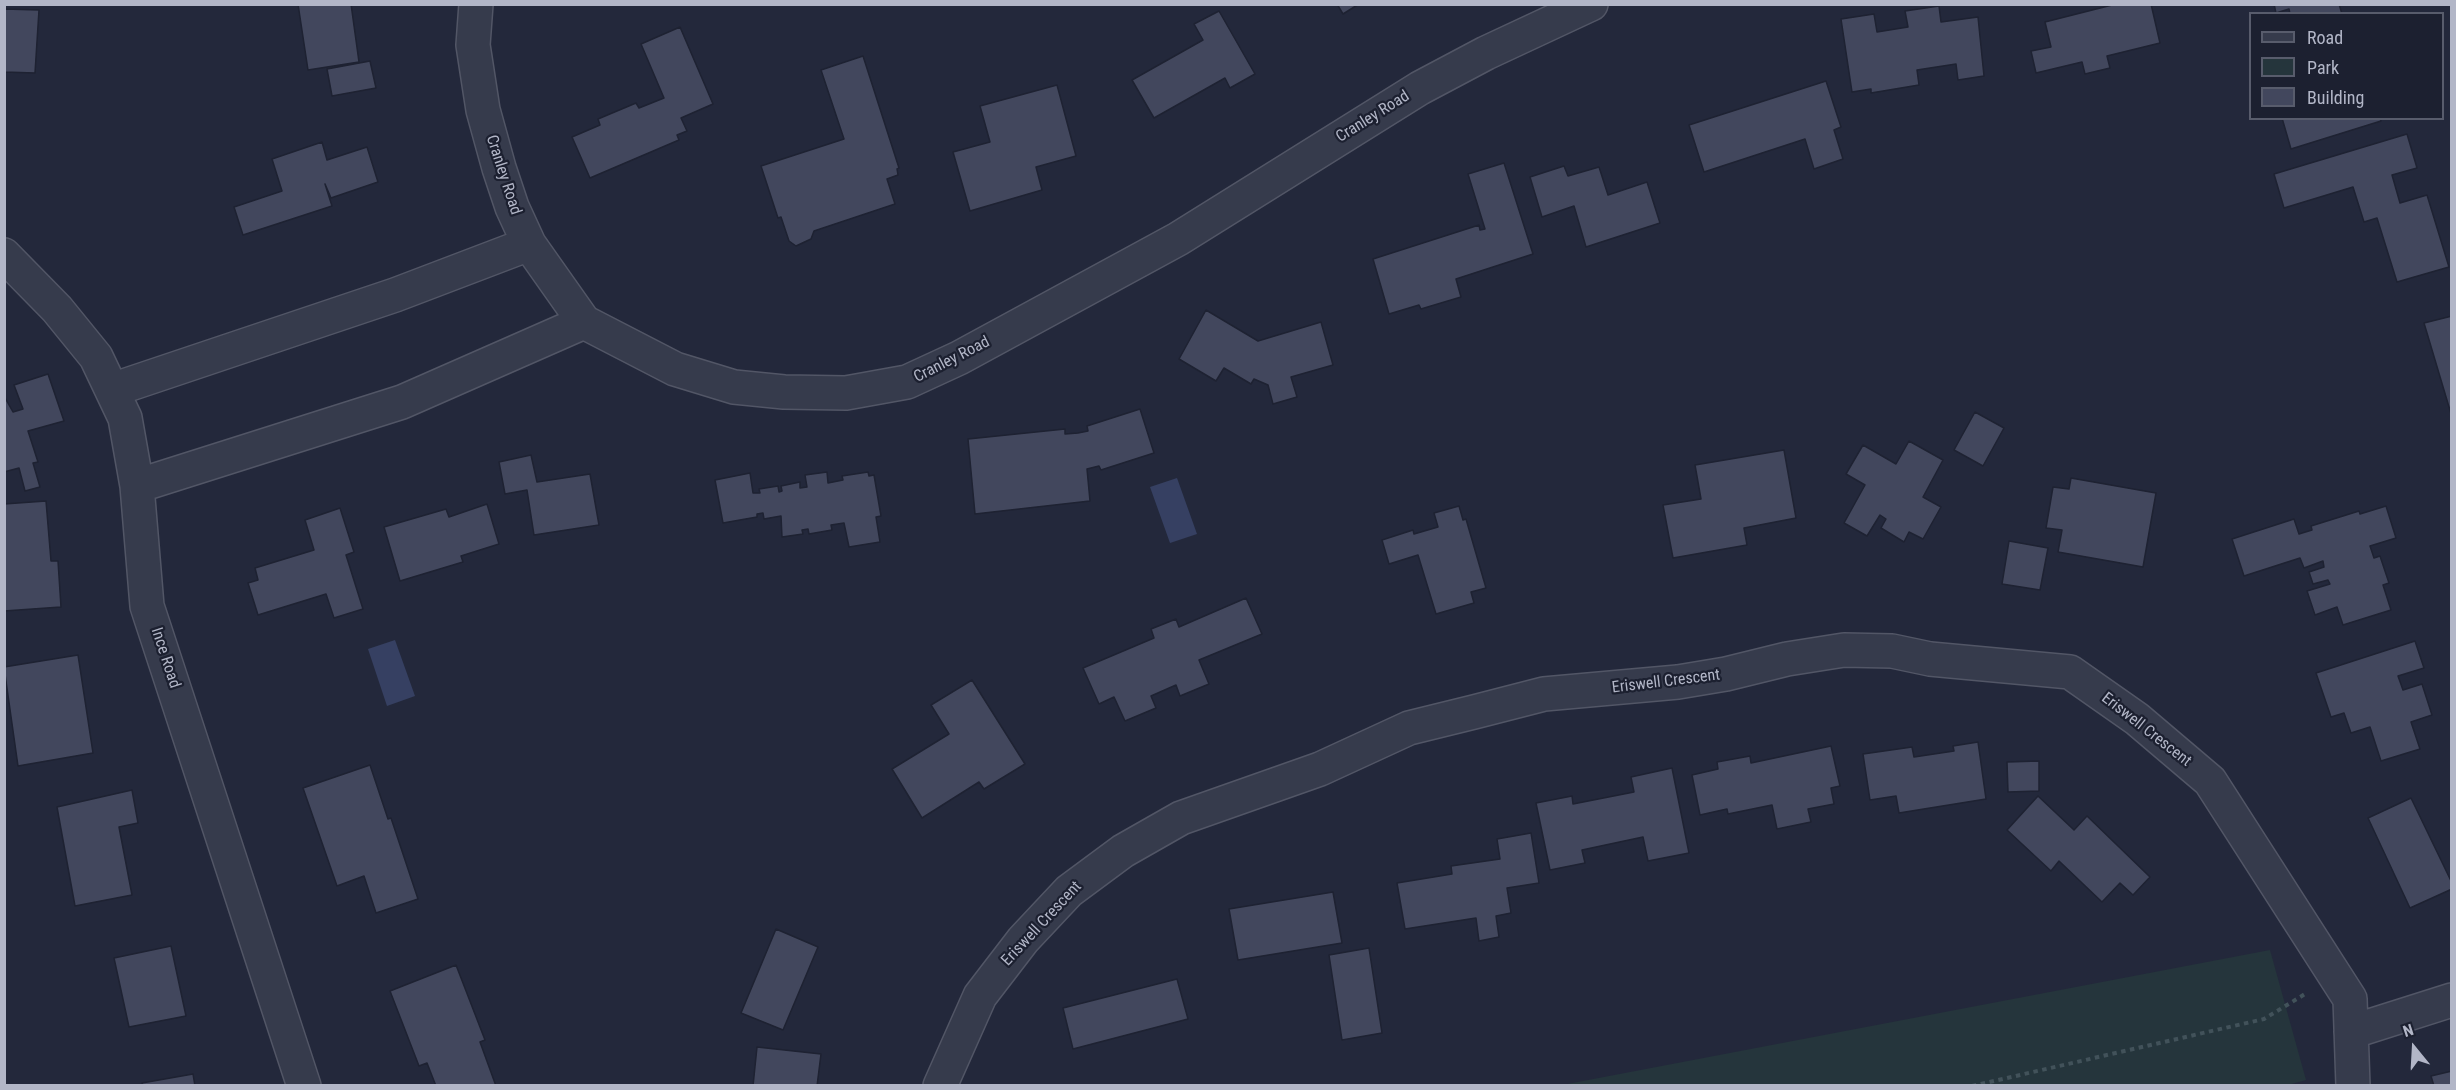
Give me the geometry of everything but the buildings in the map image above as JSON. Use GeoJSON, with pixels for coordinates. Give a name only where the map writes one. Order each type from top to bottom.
{"type":"FeatureCollection","features":[{"type":"Feature","properties":{"kind":"street","name":"Cranley Road"},"geometry":{"type":"LineString","coordinates":[[476,4],[472,45],[483,110],[509,197],[529,244],[584,322],[675,369],[734,387],[784,392],[846,393],[907,382],[959,358],[1178,239],[1420,87],[1591,4]]}},
{"type":"Feature","properties":{"kind":"street"},"geometry":{"type":"LineString","coordinates":[[112,390],[395,295],[529,244]]}},
{"type":"Feature","properties":{"kind":"street","name":"Ince Road"},"geometry":{"type":"LineString","coordinates":[[4,255],[57,309],[96,357],[125,418],[137,486],[147,606],[304,1086]]}},
{"type":"Feature","properties":{"kind":"street"},"geometry":{"type":"LineString","coordinates":[[137,486],[402,402],[584,322]]}},
{"type":"Feature","properties":{"kind":"street","name":"Eriswell Crescent"},"geometry":{"type":"LineString","coordinates":[[940,1086],[980,996],[1023,940],[1069,891],[1123,851],[1181,818],[1320,769],[1409,728],[1544,694],[1678,682],[1726,675],[1786,659],[1844,650],[1892,651],[1930,659],[2070,672],[2137,719],[2210,782],[2350,999],[2353,1086]]}},
{"type":"Feature","properties":{"kind":"street"},"geometry":{"type":"LineString","coordinates":[[2351,1032],[2451,1000]]}},
{"type":"Feature","properties":{"kind":"path"},"geometry":{"type":"LineString","coordinates":[[1972,1086],[2264,1019],[2335,976]]}},
{"type":"Feature","properties":{"kind":"green space"},"geometry":{"type":"Polygon","coordinates":[[[2270,950],[2306,1080],[2288,1085],[1562,1085],[2270,950]]]}},
{"type":"Feature","properties":{"kind":"water"},"geometry":{"type":"Polygon","coordinates":[[[1177,478],[1197,534],[1170,543],[1150,487],[1177,478]]]}},
{"type":"Feature","properties":{"kind":"water"},"geometry":{"type":"Polygon","coordinates":[[[395,640],[415,696],[387,706],[368,649],[395,640]]]}}]}
